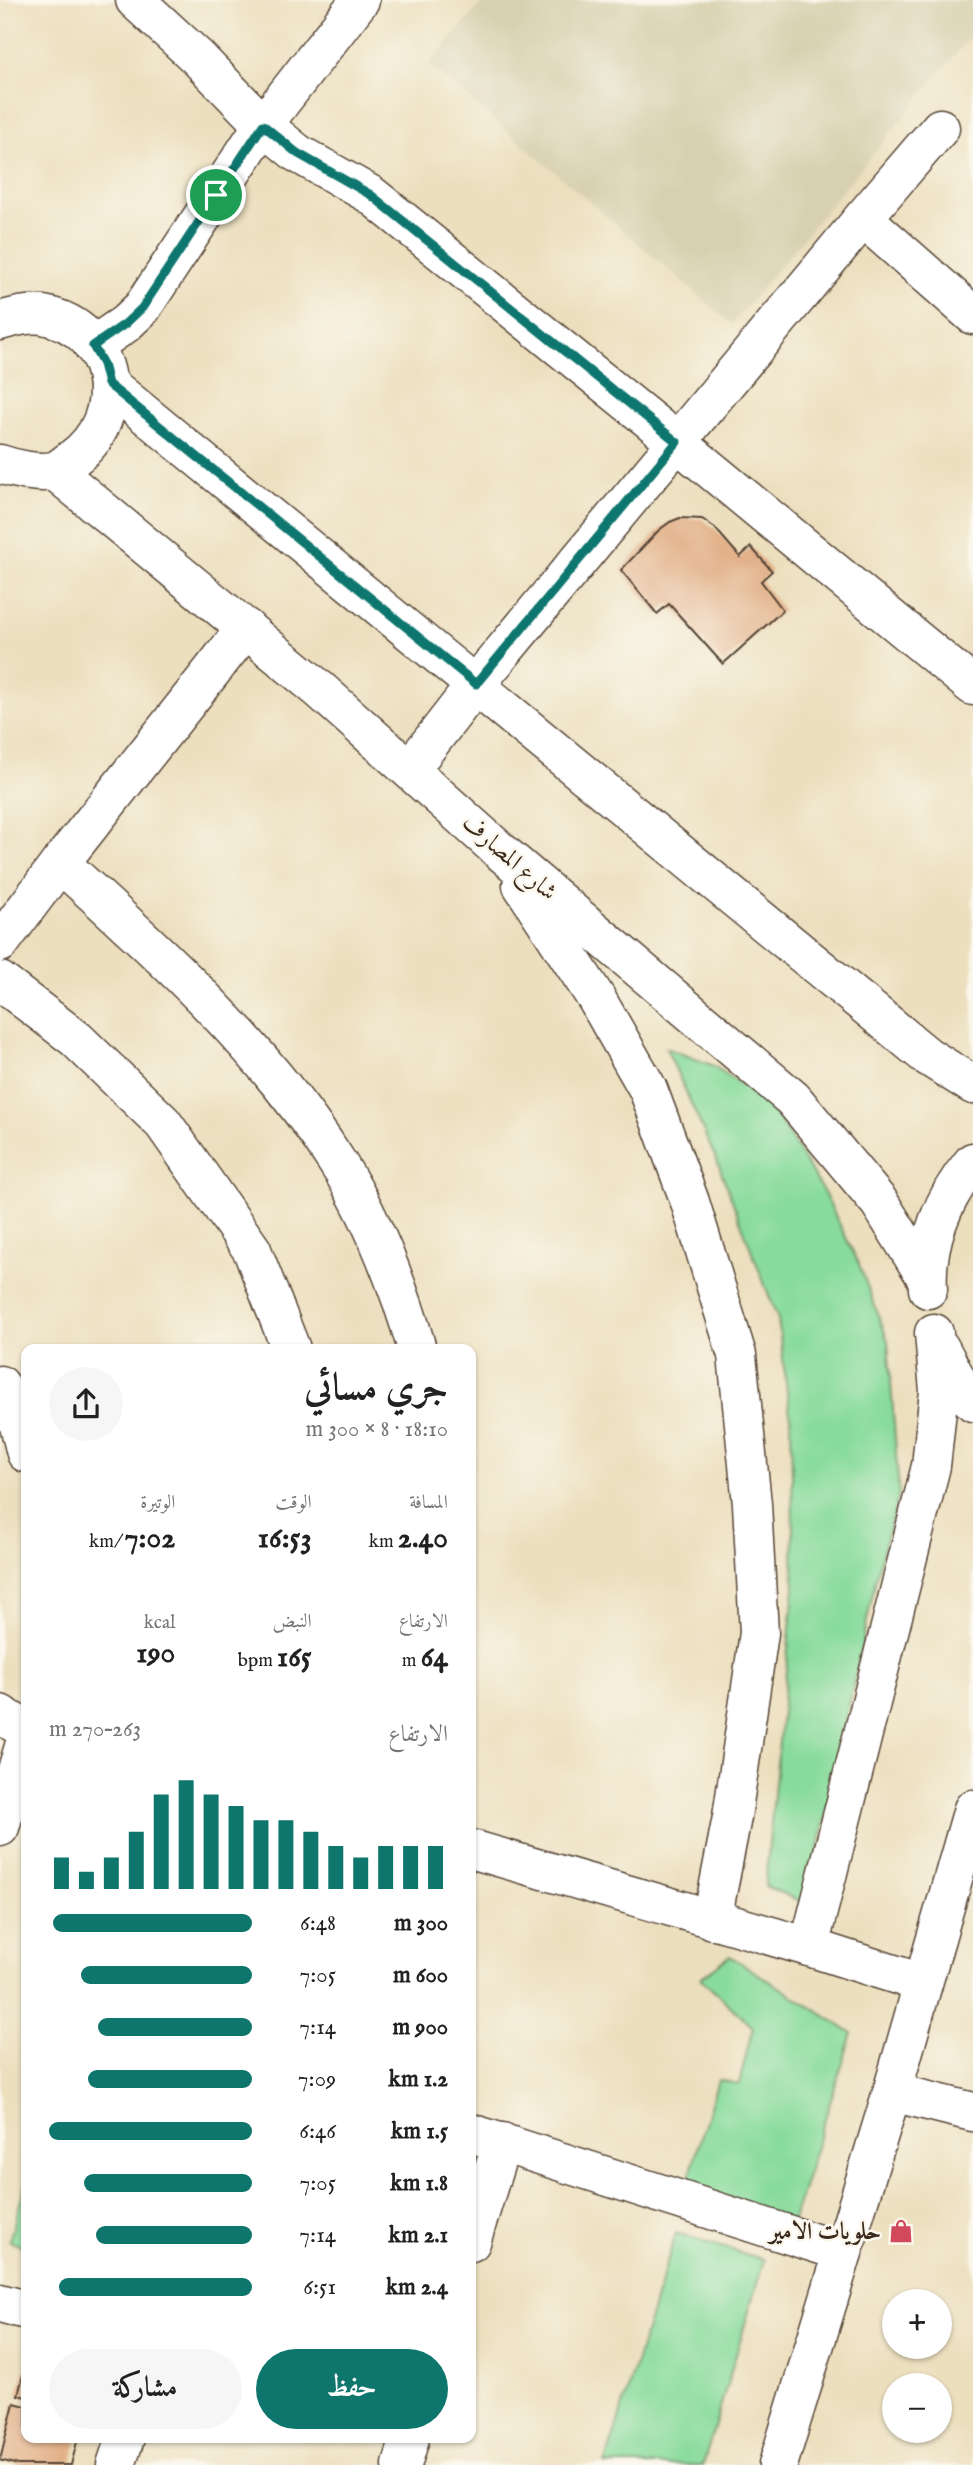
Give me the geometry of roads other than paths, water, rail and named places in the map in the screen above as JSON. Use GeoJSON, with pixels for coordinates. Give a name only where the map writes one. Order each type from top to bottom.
{"type":"FeatureCollection","features":[{"type":"Feature","properties":{"kind":"street"},"geometry":{"type":"LineString","coordinates":[[135,0],[197,57],[263,125],[297,153],[371,195],[973,686]]}},
{"type":"Feature","properties":{"kind":"street"},"geometry":{"type":"LineString","coordinates":[[93,346],[125,324],[142,308],[263,125],[359,0]]}},
{"type":"Feature","properties":{"kind":"street"},"geometry":{"type":"LineString","coordinates":[[410,769],[476,684],[940,128]]}},
{"type":"Feature","properties":{"kind":"street"},"geometry":{"type":"LineString","coordinates":[[863,218],[973,315]]}},
{"type":"Feature","properties":{"kind":"street"},"geometry":{"type":"LineString","coordinates":[[1,465],[55,471],[92,441],[102,424],[108,404],[108,384],[103,364],[93,346],[79,331],[61,320],[7,311]]}},
{"type":"Feature","properties":{"kind":"street"},"geometry":{"type":"LineString","coordinates":[[108,384],[927,1056],[973,1086]]}},
{"type":"Feature","properties":{"kind":"street","name":"شارع المصارف"},"geometry":{"type":"LineString","coordinates":[[55,471],[246,628],[410,769],[500,851],[793,1099],[879,1202],[927,1279]]}},
{"type":"Feature","properties":{"kind":"street"},"geometry":{"type":"LineString","coordinates":[[0,943],[246,628]]}},
{"type":"Feature","properties":{"kind":"street"},"geometry":{"type":"LineString","coordinates":[[500,851],[596,998],[648,1089],[690,1202],[737,1355],[752,1504],[759,1633],[732,1817],[712,1920]]}},
{"type":"Feature","properties":{"kind":"street"},"geometry":{"type":"LineString","coordinates":[[60,863],[168,961],[223,1016],[291,1098],[336,1160],[370,1223],[400,1291],[416,1344]]}},
{"type":"Feature","properties":{"kind":"street"},"geometry":{"type":"LineString","coordinates":[[0,981],[76,1039],[163,1123],[252,1250],[289,1344]]}},
{"type":"Feature","properties":{"kind":"street"},"geometry":{"type":"LineString","coordinates":[[810,1947],[931,1466],[939,1391],[927,1279],[930,1251],[936,1225],[947,1200],[973,1163]]}},
{"type":"Feature","properties":{"kind":"street"},"geometry":{"type":"LineString","coordinates":[[934,1333],[944,1359],[973,1402]]}},
{"type":"Feature","properties":{"kind":"street"},"geometry":{"type":"LineString","coordinates":[[0,1385],[13,1402],[21,1433]]}},
{"type":"Feature","properties":{"kind":"street"},"geometry":{"type":"LineString","coordinates":[[0,1713],[21,1727]]}},
{"type":"Feature","properties":{"kind":"street"},"geometry":{"type":"LineString","coordinates":[[0,1827],[21,1757]]}},
{"type":"Feature","properties":{"kind":"street"},"geometry":{"type":"LineString","coordinates":[[778,2465],[892,2092],[973,1809]]}},
{"type":"Feature","properties":{"kind":"street"},"geometry":{"type":"LineString","coordinates":[[476,1850],[810,1947],[922,1983]]}},
{"type":"Feature","properties":{"kind":"street"},"geometry":{"type":"LineString","coordinates":[[892,2092],[973,2112]]}},
{"type":"Feature","properties":{"kind":"street"},"geometry":{"type":"LineString","coordinates":[[476,2207],[486,2137],[843,2252]]}},
{"type":"Feature","properties":{"kind":"street"},"geometry":{"type":"LineString","coordinates":[[0,2303],[21,2309]]}},
{"type":"Feature","properties":{"kind":"street"},"geometry":{"type":"LineString","coordinates":[[116,2465],[123,2443]]}},
{"type":"Feature","properties":{"kind":"street"},"geometry":{"type":"LineString","coordinates":[[402,2465],[409,2443]]}},
{"type":"Feature","properties":{"kind":"place","name":"حلويات الامير"},"geometry":{"type":"Point","coordinates":[901,2231]}}]}
